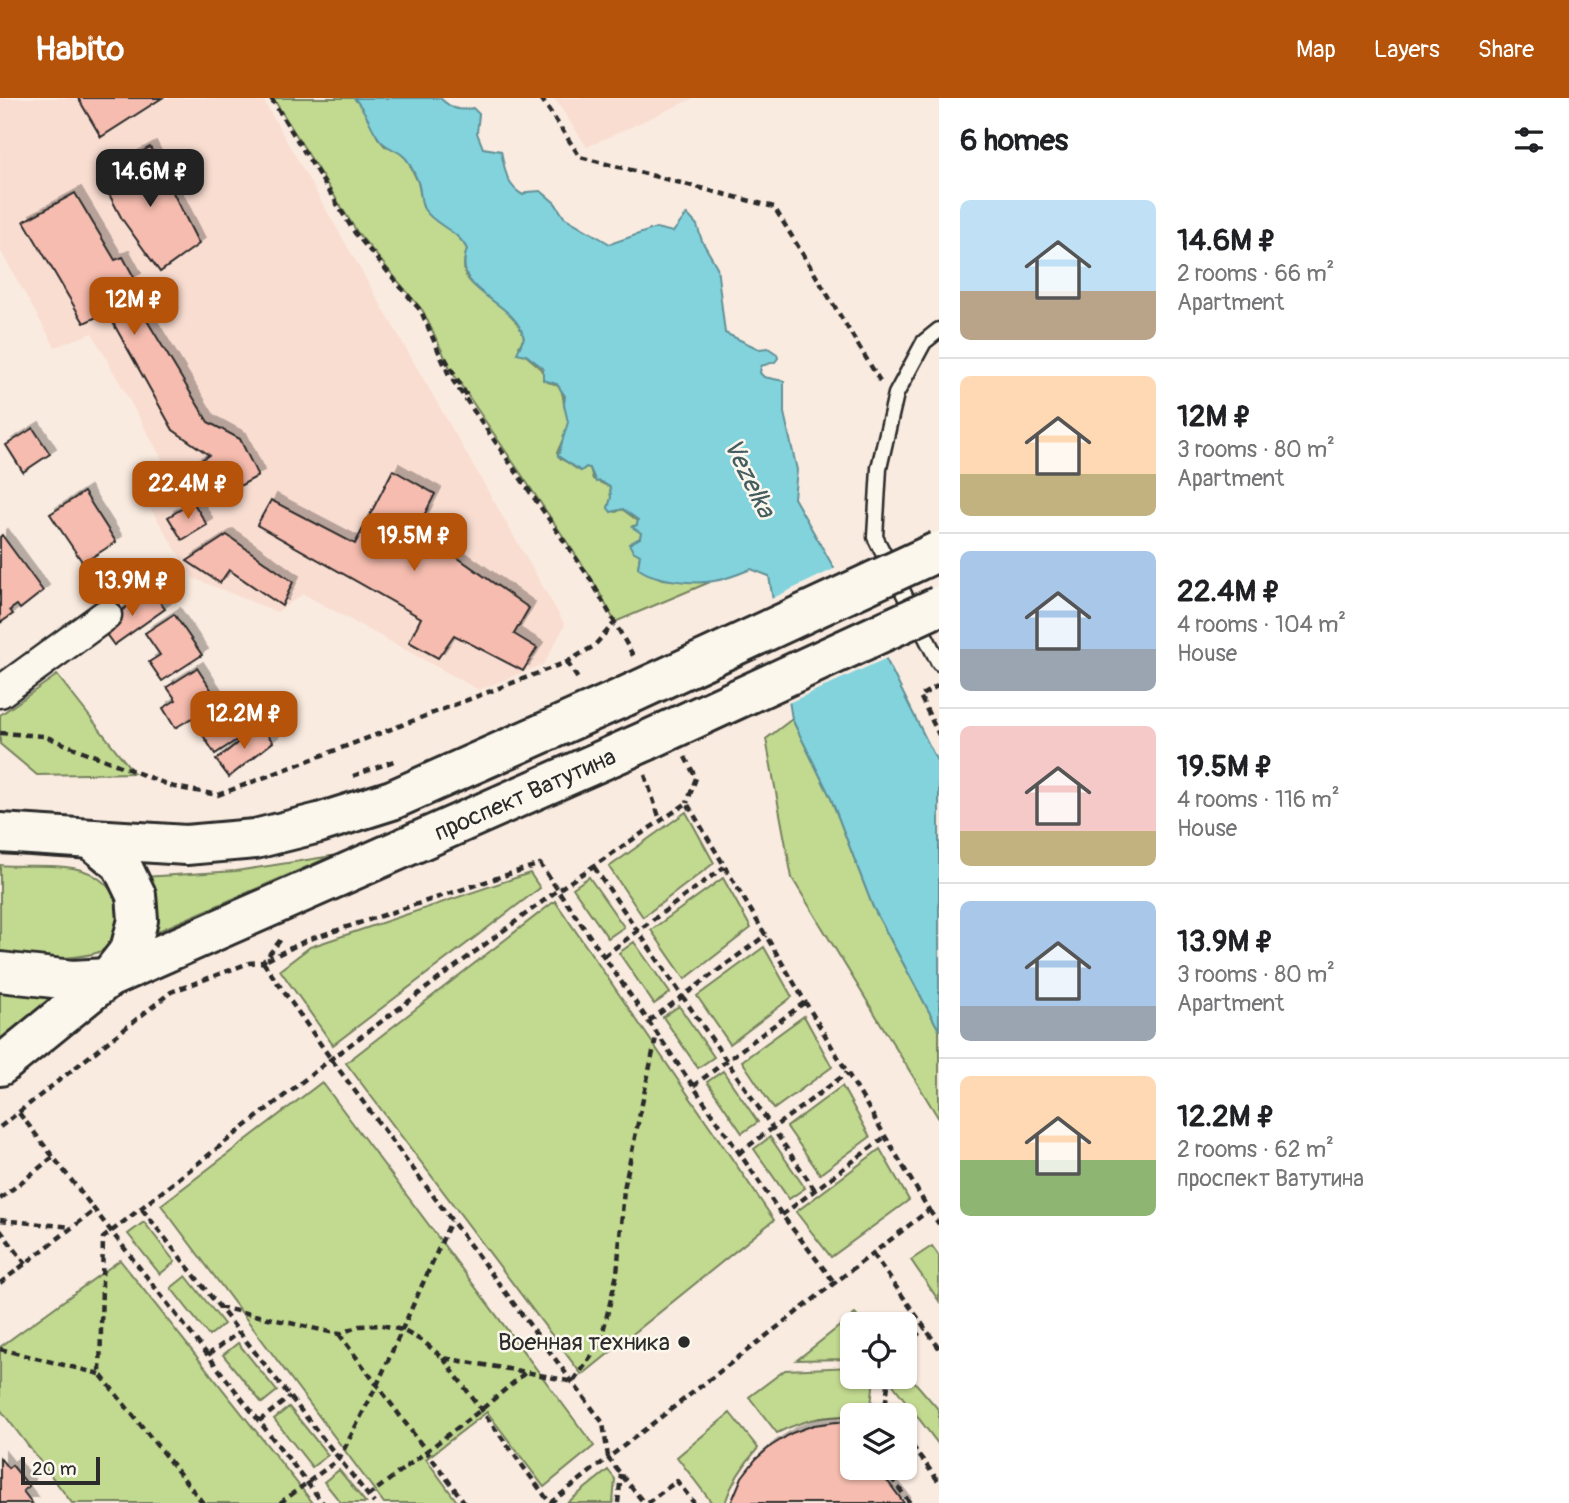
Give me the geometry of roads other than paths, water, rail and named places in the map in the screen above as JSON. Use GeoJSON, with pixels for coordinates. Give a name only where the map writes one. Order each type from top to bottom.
{"type":"FeatureCollection","features":[{"type":"Feature","properties":{"kind":"main road"},"geometry":{"type":"LineString","coordinates":[[0,833],[186,845],[255,839],[318,823],[392,800],[939,551]]}},
{"type":"Feature","properties":{"kind":"main road","name":"проспект Ватутина"},"geometry":{"type":"LineString","coordinates":[[108,978],[647,760],[939,606]]}},
{"type":"Feature","properties":{"kind":"main road"},"geometry":{"type":"LineString","coordinates":[[0,1066],[108,978],[130,950],[138,920],[136,895],[121,864],[91,839]]}},
{"type":"Feature","properties":{"kind":"main road"},"geometry":{"type":"LineString","coordinates":[[0,972],[72,980],[108,978]]}},
{"type":"Feature","properties":{"kind":"street"},"geometry":{"type":"LineString","coordinates":[[0,692],[106,615]]}},
{"type":"Feature","properties":{"kind":"lane"},"geometry":{"type":"LineString","coordinates":[[939,330],[924,342],[896,394],[879,468],[875,537],[939,663]]}},
{"type":"Feature","properties":{"kind":"water","name":"Vezelka"},"geometry":{"type":"Polygon","coordinates":[[[354,98],[440,98],[455,108],[473,108],[479,114],[477,133],[483,148],[501,151],[507,176],[517,191],[523,195],[541,191],[555,203],[564,217],[610,244],[656,228],[673,232],[687,214],[697,225],[702,241],[717,267],[725,333],[759,349],[768,348],[777,354],[775,362],[761,366],[760,373],[764,377],[784,381],[784,413],[797,470],[794,498],[887,661],[939,765],[939,1030],[873,907],[830,796],[792,719],[769,576],[751,569],[719,580],[685,582],[653,576],[638,568],[640,555],[633,551],[629,544],[640,538],[641,533],[632,527],[637,525],[638,520],[623,509],[611,512],[608,508],[610,487],[600,481],[596,482],[590,468],[586,467],[581,471],[558,456],[568,422],[565,396],[557,384],[543,380],[543,368],[526,355],[517,353],[524,338],[518,324],[509,313],[475,287],[464,265],[467,249],[452,232],[434,220],[424,209],[418,182],[409,163],[403,155],[380,140],[354,98]]]}},
{"type":"Feature","properties":{"kind":"place","name":"Военная техника"},"geometry":{"type":"Point","coordinates":[684,1342]}}]}
